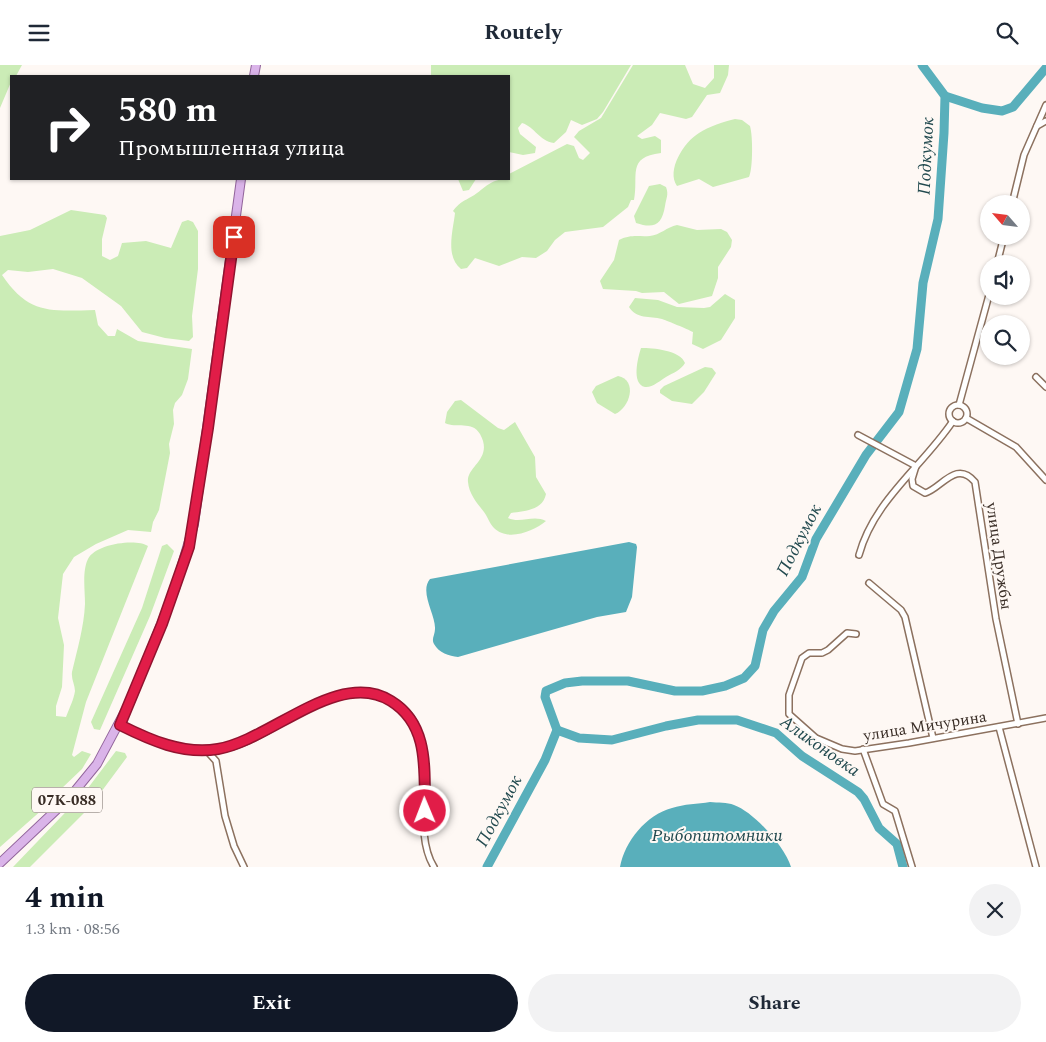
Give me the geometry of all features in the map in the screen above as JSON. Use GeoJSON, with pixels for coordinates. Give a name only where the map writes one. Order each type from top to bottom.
{"type":"FeatureCollection","features":[{"type":"Feature","properties":{"kind":"main road","name":"07К-088"},"geometry":{"type":"LineString","coordinates":[[0,863],[75,791],[97,764],[120,725],[165,615],[190,540],[208,428],[241,180]]}},
{"type":"Feature","properties":{"kind":"street"},"geometry":{"type":"LineString","coordinates":[[1014,195],[1024,155],[1046,105]]}},
{"type":"Feature","properties":{"kind":"street"},"geometry":{"type":"LineString","coordinates":[[1037,126],[1046,121]]}},
{"type":"Feature","properties":{"kind":"street"},"geometry":{"type":"LineString","coordinates":[[959,405],[986,305]]}},
{"type":"Feature","properties":{"kind":"street"},"geometry":{"type":"LineString","coordinates":[[1036,377],[1046,387]]}},
{"type":"Feature","properties":{"kind":"street"},"geometry":{"type":"LineString","coordinates":[[959,405],[966,409],[966,418],[961,423],[953,421],[950,417],[950,411],[954,406],[959,405]]}},
{"type":"Feature","properties":{"kind":"street"},"geometry":{"type":"LineString","coordinates":[[966,418],[999,435],[1016,447],[1046,480]]}},
{"type":"Feature","properties":{"kind":"street"},"geometry":{"type":"LineString","coordinates":[[859,555],[863,538],[874,517],[953,421]]}},
{"type":"Feature","properties":{"kind":"street"},"geometry":{"type":"LineString","coordinates":[[858,435],[916,467]]}},
{"type":"Feature","properties":{"kind":"street","name":"улица Дружбы"},"geometry":{"type":"LineString","coordinates":[[916,467],[912,479],[913,486],[925,493],[931,492],[950,475],[964,475],[974,482],[996,619],[1018,724]]}},
{"type":"Feature","properties":{"kind":"street"},"geometry":{"type":"LineString","coordinates":[[869,583],[901,610],[905,617],[933,738]]}},
{"type":"Feature","properties":{"kind":"street","name":"улица Мичурина"},"geometry":{"type":"LineString","coordinates":[[856,634],[847,633],[828,650],[822,653],[809,653],[802,658],[792,684],[788,705],[789,714],[816,738],[842,749],[855,751],[1046,718]]}},
{"type":"Feature","properties":{"kind":"street"},"geometry":{"type":"LineString","coordinates":[[120,725],[164,745],[207,751],[246,741],[339,694],[365,693],[388,699],[406,713],[419,735],[424,761],[427,850],[434,867]]}},
{"type":"Feature","properties":{"kind":"street"},"geometry":{"type":"LineString","coordinates":[[999,727],[1036,867]]}},
{"type":"Feature","properties":{"kind":"street"},"geometry":{"type":"LineString","coordinates":[[863,749],[883,804],[895,811],[912,867]]}},
{"type":"Feature","properties":{"kind":"street"},"geometry":{"type":"LineString","coordinates":[[207,751],[216,761],[226,816],[234,846],[244,867]]}},
{"type":"Feature","properties":{"kind":"green space"},"geometry":{"type":"Polygon","coordinates":[[[0,65],[22,65],[17,75],[10,75],[10,84],[0,108],[0,65]]]}},
{"type":"Feature","properties":{"kind":"green space"},"geometry":{"type":"Polygon","coordinates":[[[431,65],[631,65],[597,119],[582,125],[571,120],[566,132],[554,143],[544,140],[522,123],[518,128],[520,134],[536,147],[535,153],[523,155],[510,152],[510,75],[431,75],[431,65]]]}},
{"type":"Feature","properties":{"kind":"green space"},"geometry":{"type":"Polygon","coordinates":[[[633,65],[685,65],[693,84],[705,88],[714,78],[714,65],[729,65],[728,75],[720,93],[707,95],[692,117],[686,119],[660,113],[652,125],[637,136],[642,139],[655,136],[661,140],[661,153],[650,155],[638,163],[634,200],[631,200],[628,207],[603,227],[565,232],[555,240],[547,251],[536,258],[522,257],[499,266],[475,258],[467,268],[461,269],[453,257],[451,243],[455,213],[453,211],[455,208],[491,183],[499,180],[510,180],[510,173],[567,144],[574,146],[579,158],[583,160],[590,153],[574,137],[579,131],[601,118],[633,65]]]}},
{"type":"Feature","properties":{"kind":"green space"},"geometry":{"type":"Polygon","coordinates":[[[735,119],[742,120],[750,126],[752,152],[749,177],[713,187],[699,179],[677,186],[674,179],[675,165],[678,157],[693,137],[707,129],[735,119]]]}},
{"type":"Feature","properties":{"kind":"green space"},"geometry":{"type":"Polygon","coordinates":[[[458,180],[475,180],[469,190],[463,191],[458,180]]]}},
{"type":"Feature","properties":{"kind":"green space"},"geometry":{"type":"Polygon","coordinates":[[[660,184],[666,187],[667,192],[662,218],[656,224],[648,226],[636,223],[634,216],[649,186],[660,184]]]}},
{"type":"Feature","properties":{"kind":"green space"},"geometry":{"type":"Polygon","coordinates":[[[71,210],[105,215],[107,218],[102,239],[102,256],[110,260],[118,256],[122,243],[146,241],[171,248],[182,222],[188,220],[193,222],[198,231],[198,269],[192,316],[193,337],[189,341],[165,338],[142,332],[121,306],[82,278],[53,269],[28,272],[8,270],[2,275],[12,288],[32,304],[42,308],[66,311],[95,310],[98,325],[108,336],[115,336],[117,329],[138,341],[192,349],[188,379],[182,395],[175,403],[173,410],[174,424],[169,444],[170,453],[159,510],[153,522],[151,532],[128,530],[96,544],[74,557],[63,574],[58,618],[64,645],[62,687],[56,706],[56,716],[66,717],[75,691],[72,672],[83,621],[85,604],[84,575],[88,559],[99,550],[116,544],[135,543],[148,546],[86,702],[72,755],[74,757],[82,751],[91,754],[82,769],[61,789],[61,793],[0,847],[0,236],[30,230],[71,210]]]}},
{"type":"Feature","properties":{"kind":"green space"},"geometry":{"type":"Polygon","coordinates":[[[677,225],[697,230],[721,229],[727,232],[732,240],[731,247],[718,267],[718,278],[712,296],[679,304],[664,292],[642,293],[603,289],[600,281],[614,260],[619,240],[631,236],[654,235],[677,225]]]}},
{"type":"Feature","properties":{"kind":"green space"},"geometry":{"type":"Polygon","coordinates":[[[725,294],[735,300],[735,318],[721,340],[703,349],[692,344],[693,332],[662,319],[635,314],[629,307],[635,298],[658,300],[677,307],[704,308],[710,307],[725,294]]]}},
{"type":"Feature","properties":{"kind":"green space"},"geometry":{"type":"Polygon","coordinates":[[[641,348],[659,349],[678,355],[685,363],[679,369],[651,386],[645,387],[638,381],[637,376],[637,364],[641,348]]]}},
{"type":"Feature","properties":{"kind":"green space"},"geometry":{"type":"Polygon","coordinates":[[[705,367],[712,368],[716,373],[704,392],[692,404],[672,401],[660,393],[664,386],[705,367]]]}},
{"type":"Feature","properties":{"kind":"green space"},"geometry":{"type":"Polygon","coordinates":[[[618,376],[628,383],[630,394],[625,406],[615,414],[597,403],[592,392],[596,386],[618,376]]]}},
{"type":"Feature","properties":{"kind":"green space"},"geometry":{"type":"Polygon","coordinates":[[[461,400],[498,428],[504,430],[515,422],[535,457],[536,477],[546,494],[537,507],[511,513],[508,518],[518,520],[536,518],[546,521],[541,525],[513,535],[500,532],[492,526],[474,498],[468,482],[471,471],[484,450],[480,434],[473,427],[445,423],[447,412],[455,401],[461,400]]]}},
{"type":"Feature","properties":{"kind":"green space"},"geometry":{"type":"Polygon","coordinates":[[[167,544],[174,551],[150,616],[100,730],[94,729],[91,722],[142,608],[162,546],[167,544]]]}},
{"type":"Feature","properties":{"kind":"green space"},"geometry":{"type":"Polygon","coordinates":[[[116,751],[125,753],[127,757],[90,807],[30,867],[13,867],[85,792],[116,751]]]}},
{"type":"Feature","properties":{"kind":"water"},"geometry":{"type":"Polygon","coordinates":[[[629,542],[636,544],[637,547],[632,597],[626,612],[597,617],[458,657],[444,653],[434,644],[435,623],[426,590],[430,579],[629,542]]]}},
{"type":"Feature","properties":{"kind":"water","name":"Рыбопитомники"},"geometry":{"type":"Polygon","coordinates":[[[710,802],[731,804],[751,815],[776,840],[791,867],[620,867],[632,839],[645,823],[663,811],[686,805],[710,802]]]}},
{"type":"Feature","properties":{"kind":"waterway","name":"Подкумок"},"geometry":{"type":"LineString","coordinates":[[487,867],[545,760],[557,730],[545,697],[546,691],[565,683],[582,681],[628,681],[675,691],[702,691],[725,686],[744,678],[755,666],[763,630],[774,611],[802,577],[816,539],[866,455],[899,412],[917,349],[923,283],[938,219],[944,133],[945,96],[922,65]]}},
{"type":"Feature","properties":{"kind":"waterway"},"geometry":{"type":"LineString","coordinates":[[945,96],[982,108],[1002,111],[1013,107],[1046,68]]}},
{"type":"Feature","properties":{"kind":"waterway","name":"Аликоновка"},"geometry":{"type":"LineString","coordinates":[[557,730],[579,738],[612,740],[698,720],[737,720],[776,733],[802,756],[858,792],[864,799],[879,828],[897,844],[903,867]]}},
{"type":"Feature","properties":{"kind":"route"},"geometry":{"type":"LineString","coordinates":[[234,237],[208,428],[189,547],[162,624],[120,725],[164,745],[207,751],[246,741],[339,694],[365,693],[379,695],[399,706],[406,713],[419,735],[425,773],[425,811]]}}]}
